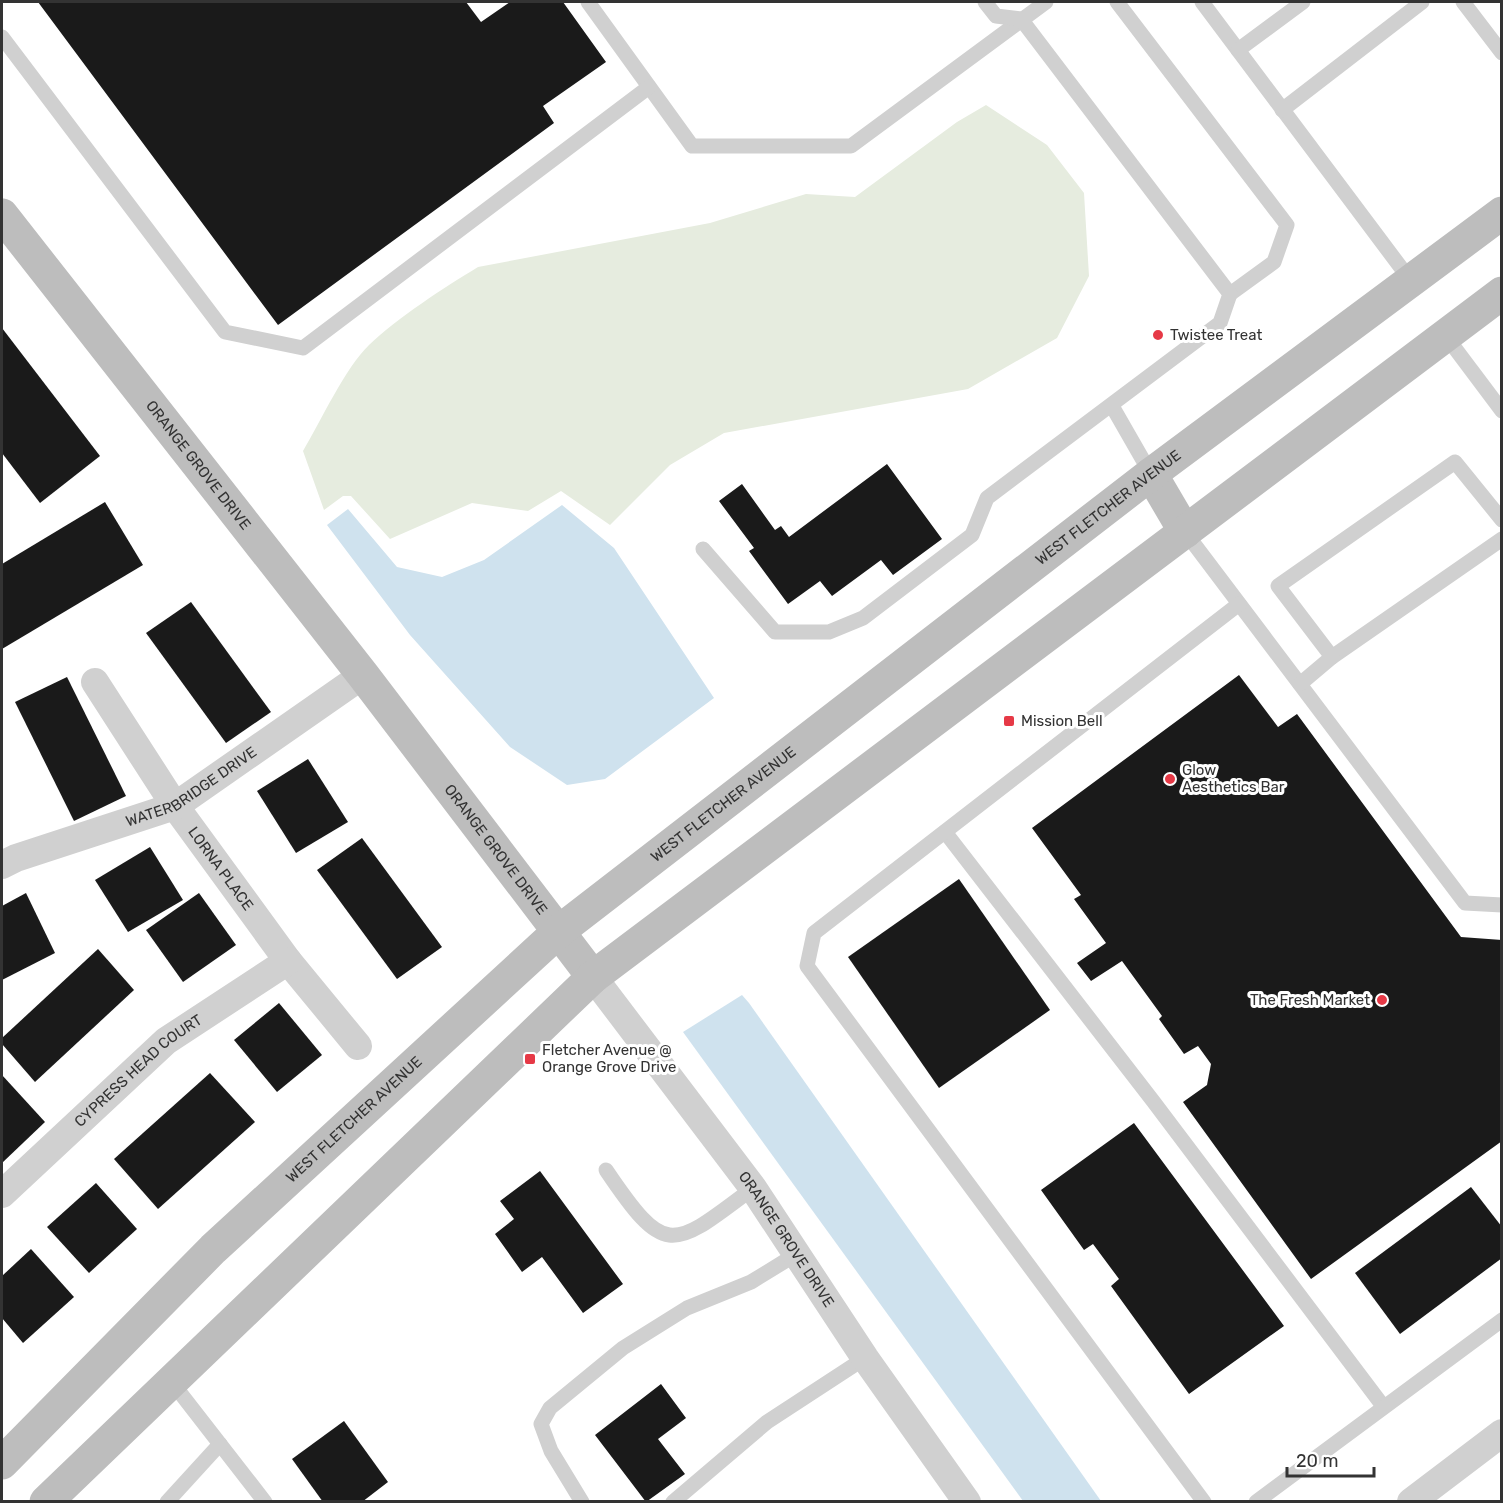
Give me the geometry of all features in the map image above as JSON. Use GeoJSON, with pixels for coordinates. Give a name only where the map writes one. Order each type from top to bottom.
{"type":"FeatureCollection","features":[{"type":"Feature","properties":{"kind":"main road","name":"WEST FLETCHER AVENUE"},"geometry":{"type":"LineString","coordinates":[[2,1463],[213,1249],[558,932],[1151,474],[1502,213]]}},
{"type":"Feature","properties":{"kind":"main road","name":"ORANGE GROVE DRIVE"},"geometry":{"type":"LineString","coordinates":[[4,224],[363,675],[593,977]]}},
{"type":"Feature","properties":{"kind":"main road"},"geometry":{"type":"LineString","coordinates":[[46,1502],[593,977],[1502,293]]}},
{"type":"Feature","properties":{"kind":"main road"},"geometry":{"type":"LineString","coordinates":[[1151,474],[1185,532]]}},
{"type":"Feature","properties":{"kind":"street","name":"WATERBRIDGE DRIVE"},"geometry":{"type":"LineString","coordinates":[[2,865],[15,858],[175,806],[363,675]]}},
{"type":"Feature","properties":{"kind":"street","name":"LORNA PLACE"},"geometry":{"type":"LineString","coordinates":[[96,682],[175,806],[288,961],[358,1046]]}},
{"type":"Feature","properties":{"kind":"street","name":"CYPRESS HEAD COURT"},"geometry":{"type":"LineString","coordinates":[[2,1194],[166,1041],[288,961]]}},
{"type":"Feature","properties":{"kind":"street","name":"ORANGE GROVE DRIVE"},"geometry":{"type":"LineString","coordinates":[[593,977],[753,1188],[865,1358],[967,1502]]}},
{"type":"Feature","properties":{"kind":"street"},"geometry":{"type":"LineString","coordinates":[[1411,1502],[1502,1433]]}},
{"type":"Feature","properties":{"kind":"lane"},"geometry":{"type":"LineString","coordinates":[[588,2],[692,146],[851,146],[1046,2]]}},
{"type":"Feature","properties":{"kind":"lane"},"geometry":{"type":"LineString","coordinates":[[985,2],[996,16],[1021,19],[1230,294]]}},
{"type":"Feature","properties":{"kind":"lane"},"geometry":{"type":"LineString","coordinates":[[703,549],[775,632],[829,632],[863,618],[972,535],[987,498],[1220,323],[1230,294],[1274,262],[1287,225],[1117,2]]}},
{"type":"Feature","properties":{"kind":"lane"},"geometry":{"type":"LineString","coordinates":[[1202,2],[1411,282]]}},
{"type":"Feature","properties":{"kind":"lane"},"geometry":{"type":"LineString","coordinates":[[1238,50],[1303,2]]}},
{"type":"Feature","properties":{"kind":"lane"},"geometry":{"type":"LineString","coordinates":[[1463,2],[1502,53]]}},
{"type":"Feature","properties":{"kind":"lane"},"geometry":{"type":"LineString","coordinates":[[1282,110],[1416,4]]}},
{"type":"Feature","properties":{"kind":"lane"},"geometry":{"type":"LineString","coordinates":[[2,37],[225,332],[303,348],[649,87]]}},
{"type":"Feature","properties":{"kind":"lane"},"geometry":{"type":"LineString","coordinates":[[1445,335],[1502,411]]}},
{"type":"Feature","properties":{"kind":"lane"},"geometry":{"type":"LineString","coordinates":[[1112,406],[1151,474]]}},
{"type":"Feature","properties":{"kind":"lane"},"geometry":{"type":"LineString","coordinates":[[1332,657],[1278,586],[1455,462],[1502,520]]}},
{"type":"Feature","properties":{"kind":"lane"},"geometry":{"type":"LineString","coordinates":[[1185,532],[1465,903],[1502,905]]}},
{"type":"Feature","properties":{"kind":"lane"},"geometry":{"type":"LineString","coordinates":[[1300,684],[1332,657],[1502,539]]}},
{"type":"Feature","properties":{"kind":"lane"},"geometry":{"type":"LineString","coordinates":[[1204,1502],[807,966],[814,933],[1239,604]]}},
{"type":"Feature","properties":{"kind":"lane"},"geometry":{"type":"LineString","coordinates":[[945,832],[1153,1101],[1383,1406]]}},
{"type":"Feature","properties":{"kind":"lane"},"geometry":{"type":"LineString","coordinates":[[606,1170],[645,1224],[668,1236],[687,1234],[705,1224],[753,1188]]}},
{"type":"Feature","properties":{"kind":"lane"},"geometry":{"type":"LineString","coordinates":[[582,1502],[551,1451],[541,1424],[550,1408],[623,1348],[687,1308],[751,1282],[795,1255]]}},
{"type":"Feature","properties":{"kind":"lane"},"geometry":{"type":"LineString","coordinates":[[1256,1502],[1502,1320]]}},
{"type":"Feature","properties":{"kind":"lane"},"geometry":{"type":"LineString","coordinates":[[673,1502],[767,1422],[865,1358]]}},
{"type":"Feature","properties":{"kind":"lane"},"geometry":{"type":"LineString","coordinates":[[171,1381],[265,1502]]}},
{"type":"Feature","properties":{"kind":"lane"},"geometry":{"type":"LineString","coordinates":[[167,1502],[220,1444]]}},
{"type":"Feature","properties":{"kind":"shaded area"},"geometry":{"type":"Polygon","coordinates":[[[986,105],[1047,145],[1084,193],[1089,276],[1057,338],[968,389],[724,433],[670,465],[610,525],[561,491],[528,511],[472,503],[390,539],[351,496],[343,496],[324,510],[303,451],[342,381],[360,355],[393,324],[478,267],[710,223],[806,194],[855,197],[957,122],[986,105]]]}},
{"type":"Feature","properties":{"kind":"water"},"geometry":{"type":"Polygon","coordinates":[[[562,505],[614,548],[714,698],[605,779],[567,785],[510,747],[410,635],[327,525],[348,509],[397,567],[442,577],[484,560],[562,505]]]}},
{"type":"Feature","properties":{"kind":"water"},"geometry":{"type":"Polygon","coordinates":[[[742,995],[1101,1501],[1023,1501],[683,1032],[742,995]]]}},
{"type":"Feature","properties":{"kind":"building"},"geometry":{"type":"Polygon","coordinates":[[[38,2],[466,2],[481,22],[510,2],[563,2],[606,62],[543,106],[554,123],[278,325],[38,2]]]}},
{"type":"Feature","properties":{"kind":"building"},"geometry":{"type":"Polygon","coordinates":[[[2,328],[100,456],[40,503],[2,453],[2,328]]]}},
{"type":"Feature","properties":{"kind":"building"},"geometry":{"type":"Polygon","coordinates":[[[887,464],[942,539],[893,575],[881,560],[832,596],[820,581],[788,604],[749,551],[754,548],[719,501],[742,484],[775,530],[781,526],[789,537],[887,464]]]}},
{"type":"Feature","properties":{"kind":"building"},"geometry":{"type":"Polygon","coordinates":[[[105,502],[143,565],[2,649],[2,564],[105,502]]]}},
{"type":"Feature","properties":{"kind":"building"},"geometry":{"type":"Polygon","coordinates":[[[191,602],[271,712],[226,743],[146,633],[191,602]]]}},
{"type":"Feature","properties":{"kind":"building"},"geometry":{"type":"Polygon","coordinates":[[[1239,675],[1278,727],[1297,714],[1461,937],[1502,940],[1502,1141],[1311,1279],[1183,1102],[1207,1085],[1211,1064],[1198,1046],[1184,1054],[1159,1019],[1162,1016],[1122,961],[1091,981],[1077,963],[1106,943],[1074,899],[1081,895],[1032,828],[1239,675]]]}},
{"type":"Feature","properties":{"kind":"building"},"geometry":{"type":"Polygon","coordinates":[[[67,677],[126,796],[74,821],[15,702],[67,677]]]}},
{"type":"Feature","properties":{"kind":"building"},"geometry":{"type":"Polygon","coordinates":[[[308,759],[348,822],[296,853],[257,791],[308,759]]]}},
{"type":"Feature","properties":{"kind":"building"},"geometry":{"type":"Polygon","coordinates":[[[362,838],[442,947],[397,979],[317,870],[362,838]]]}},
{"type":"Feature","properties":{"kind":"building"},"geometry":{"type":"Polygon","coordinates":[[[150,847],[183,900],[128,932],[95,880],[150,847]]]}},
{"type":"Feature","properties":{"kind":"building"},"geometry":{"type":"Polygon","coordinates":[[[959,879],[1050,1010],[939,1088],[848,957],[959,879]]]}},
{"type":"Feature","properties":{"kind":"building"},"geometry":{"type":"Polygon","coordinates":[[[26,893],[55,953],[2,980],[2,906],[26,893]]]}},
{"type":"Feature","properties":{"kind":"building"},"geometry":{"type":"Polygon","coordinates":[[[199,893],[236,945],[183,982],[146,930],[199,893]]]}},
{"type":"Feature","properties":{"kind":"building"},"geometry":{"type":"Polygon","coordinates":[[[98,949],[134,990],[35,1082],[2,1044],[2,1038],[98,949]]]}},
{"type":"Feature","properties":{"kind":"building"},"geometry":{"type":"Polygon","coordinates":[[[279,1003],[322,1055],[277,1092],[234,1040],[279,1003]]]}},
{"type":"Feature","properties":{"kind":"building"},"geometry":{"type":"Polygon","coordinates":[[[210,1073],[255,1122],[158,1209],[114,1159],[210,1073]]]}},
{"type":"Feature","properties":{"kind":"building"},"geometry":{"type":"Polygon","coordinates":[[[2,1075],[45,1122],[2,1163],[2,1075]]]}},
{"type":"Feature","properties":{"kind":"building"},"geometry":{"type":"Polygon","coordinates":[[[1134,1123],[1284,1326],[1189,1394],[1111,1286],[1119,1279],[1093,1244],[1084,1250],[1041,1190],[1134,1123]]]}},
{"type":"Feature","properties":{"kind":"building"},"geometry":{"type":"Polygon","coordinates":[[[540,1171],[623,1284],[583,1313],[542,1257],[522,1272],[495,1234],[514,1219],[500,1201],[540,1171]]]}},
{"type":"Feature","properties":{"kind":"building"},"geometry":{"type":"Polygon","coordinates":[[[96,1183],[137,1229],[89,1273],[47,1227],[96,1183]]]}},
{"type":"Feature","properties":{"kind":"building"},"geometry":{"type":"Polygon","coordinates":[[[1471,1187],[1502,1227],[1502,1258],[1400,1334],[1355,1273],[1471,1187]]]}},
{"type":"Feature","properties":{"kind":"building"},"geometry":{"type":"Polygon","coordinates":[[[31,1249],[74,1297],[23,1343],[2,1318],[2,1276],[31,1249]]]}},
{"type":"Feature","properties":{"kind":"building"},"geometry":{"type":"Polygon","coordinates":[[[661,1384],[686,1418],[658,1439],[685,1474],[646,1502],[595,1435],[661,1384]]]}},
{"type":"Feature","properties":{"kind":"building"},"geometry":{"type":"Polygon","coordinates":[[[344,1421],[388,1482],[362,1502],[323,1502],[292,1459],[344,1421]]]}},
{"type":"Feature","properties":{"kind":"place","name":"Twistee Treat"},"geometry":{"type":"Point","coordinates":[1158,335]}},
{"type":"Feature","properties":{"kind":"place","name":"Mission Bell"},"geometry":{"type":"Point","coordinates":[1009,721]}},
{"type":"Feature","properties":{"kind":"place","name":"Glow Aesthetics Bar"},"geometry":{"type":"Point","coordinates":[1170,779]}},
{"type":"Feature","properties":{"kind":"place","name":"The Fresh Market"},"geometry":{"type":"Point","coordinates":[1382,1000]}},
{"type":"Feature","properties":{"kind":"place","name":"Fletcher Avenue @ Orange Grove Drive"},"geometry":{"type":"Point","coordinates":[530,1059]}}]}
